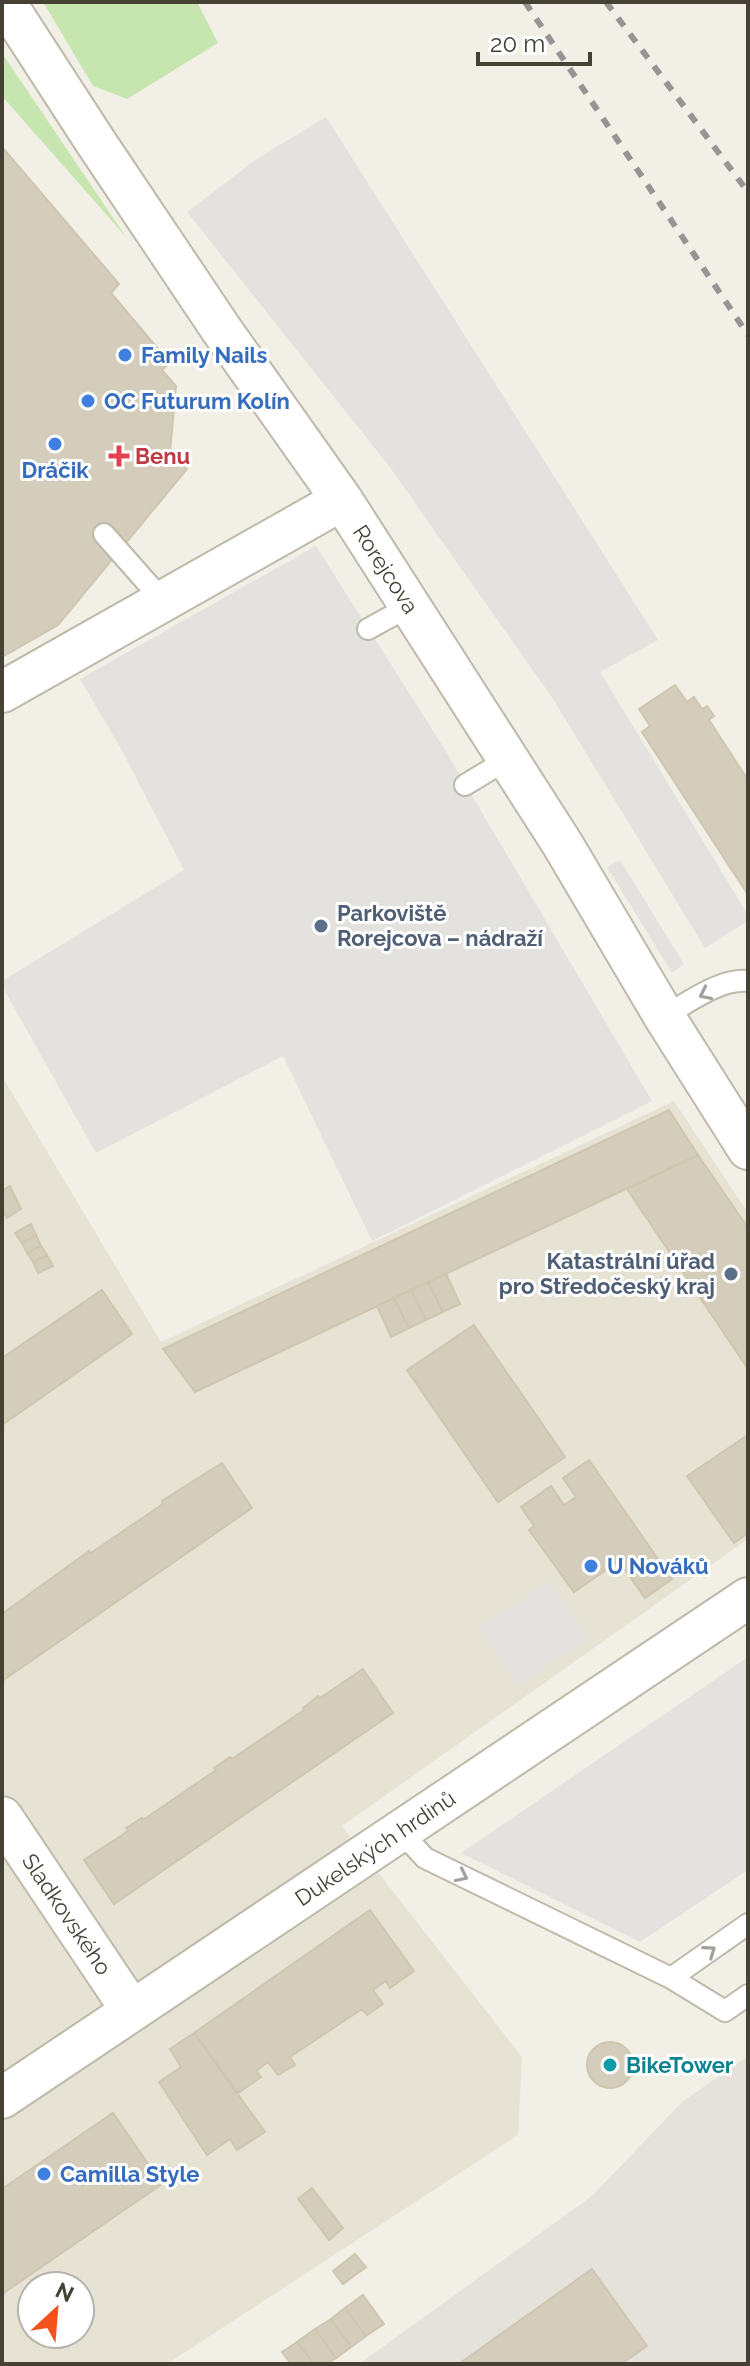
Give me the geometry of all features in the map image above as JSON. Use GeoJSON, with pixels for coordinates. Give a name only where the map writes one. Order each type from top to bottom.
{"type":"FeatureCollection","features":[{"type":"Feature","properties":{"kind":"street","name":"Rorejcova"},"geometry":{"type":"LineString","coordinates":[[5,2],[213,316],[342,500],[563,845],[664,1016],[748,1149]]}},
{"type":"Feature","properties":{"kind":"street"},"geometry":{"type":"LineString","coordinates":[[2,692],[342,500]]}},
{"type":"Feature","properties":{"kind":"street","name":"Dukelských hrdinů"},"geometry":{"type":"LineString","coordinates":[[2,2098],[748,1598]]}},
{"type":"Feature","properties":{"kind":"street","name":"Sladkovského"},"geometry":{"type":"LineString","coordinates":[[2,1817],[132,2011]]}},
{"type":"Feature","properties":{"kind":"lane"},"geometry":{"type":"LineString","coordinates":[[104,534],[164,602]]}},
{"type":"Feature","properties":{"kind":"lane"},"geometry":{"type":"LineString","coordinates":[[368,629],[410,606]]}},
{"type":"Feature","properties":{"kind":"lane"},"geometry":{"type":"LineString","coordinates":[[465,785],[508,759]]}},
{"type":"Feature","properties":{"kind":"lane"},"geometry":{"type":"LineString","coordinates":[[664,1016],[710,991],[740,980],[748,981]]}},
{"type":"Feature","properties":{"kind":"lane"},"geometry":{"type":"LineString","coordinates":[[400,1831],[425,1858],[671,1978],[725,2011],[748,1995]]}},
{"type":"Feature","properties":{"kind":"lane"},"geometry":{"type":"LineString","coordinates":[[671,1978],[748,1924]]}},
{"type":"Feature","properties":{"kind":"shaded area"},"geometry":{"type":"Polygon","coordinates":[[[326,117],[658,640],[600,672],[748,915],[748,921],[705,948],[553,699],[389,466],[187,212],[258,158],[326,117]]]}},
{"type":"Feature","properties":{"kind":"shaded area","name":"Parkoviště Rorejcova – nádraží"},"geometry":{"type":"Polygon","coordinates":[[[316,546],[444,748],[652,1101],[372,1241],[283,1056],[96,1153],[2,986],[2,981],[184,870],[120,747],[80,679],[316,546]]]}},
{"type":"Feature","properties":{"kind":"shaded area"},"geometry":{"type":"Polygon","coordinates":[[[620,860],[684,964],[672,973],[607,867],[620,860]]]}},
{"type":"Feature","properties":{"kind":"shaded area"},"geometry":{"type":"Polygon","coordinates":[[[2,1076],[161,1342],[674,1101],[748,1213],[748,1539],[342,1826],[522,2057],[518,2135],[167,2364],[2,2364],[2,1076]]]}},
{"type":"Feature","properties":{"kind":"shaded area"},"geometry":{"type":"Polygon","coordinates":[[[551,1580],[590,1638],[518,1686],[479,1628],[551,1580]]]}},
{"type":"Feature","properties":{"kind":"shaded area"},"geometry":{"type":"Polygon","coordinates":[[[748,1657],[748,1870],[640,1942],[461,1853],[748,1657]]]}},
{"type":"Feature","properties":{"kind":"shaded area"},"geometry":{"type":"Polygon","coordinates":[[[748,2056],[748,2364],[359,2364],[592,2196],[682,2102],[748,2056]]]}},
{"type":"Feature","properties":{"kind":"green space"},"geometry":{"type":"Polygon","coordinates":[[[43,2],[197,2],[218,43],[127,99],[93,86],[43,2]]]}},
{"type":"Feature","properties":{"kind":"green space"},"geometry":{"type":"Polygon","coordinates":[[[2,53],[126,237],[2,96],[2,53]]]}},
{"type":"Feature","properties":{"kind":"building","name":"OC Futurum Kolín"},"geometry":{"type":"Polygon","coordinates":[[[2,147],[119,284],[111,293],[170,363],[162,370],[176,386],[170,453],[187,469],[58,625],[2,657],[2,147]]]}},
{"type":"Feature","properties":{"kind":"building"},"geometry":{"type":"Polygon","coordinates":[[[675,685],[687,702],[694,697],[702,709],[707,706],[714,716],[709,720],[748,780],[748,895],[642,732],[650,726],[639,709],[675,685]]]}},
{"type":"Feature","properties":{"kind":"building"},"geometry":{"type":"Polygon","coordinates":[[[669,1110],[698,1155],[195,1392],[163,1349],[669,1110]]]}},
{"type":"Feature","properties":{"kind":"building"},"geometry":{"type":"Polygon","coordinates":[[[698,1155],[748,1228],[748,1369],[627,1189],[698,1155]]]}},
{"type":"Feature","properties":{"kind":"building"},"geometry":{"type":"Polygon","coordinates":[[[10,1186],[21,1209],[7,1218],[2,1209],[2,1191],[10,1186]]]}},
{"type":"Feature","properties":{"kind":"building"},"geometry":{"type":"Polygon","coordinates":[[[31,1224],[36,1235],[22,1243],[15,1233],[31,1224]]]}},
{"type":"Feature","properties":{"kind":"building"},"geometry":{"type":"Polygon","coordinates":[[[36,1235],[41,1246],[27,1253],[22,1243],[36,1235]]]}},
{"type":"Feature","properties":{"kind":"building"},"geometry":{"type":"Polygon","coordinates":[[[41,1246],[47,1255],[33,1262],[27,1253],[41,1246]]]}},
{"type":"Feature","properties":{"kind":"building"},"geometry":{"type":"Polygon","coordinates":[[[47,1255],[53,1266],[38,1273],[33,1262],[47,1255]]]}},
{"type":"Feature","properties":{"kind":"building"},"geometry":{"type":"Polygon","coordinates":[[[446,1274],[460,1304],[443,1312],[428,1282],[446,1274]]]}},
{"type":"Feature","properties":{"kind":"building"},"geometry":{"type":"Polygon","coordinates":[[[428,1282],[443,1312],[426,1320],[411,1290],[428,1282]]]}},
{"type":"Feature","properties":{"kind":"building"},"geometry":{"type":"Polygon","coordinates":[[[102,1290],[132,1334],[2,1425],[2,1358],[102,1290]]]}},
{"type":"Feature","properties":{"kind":"building"},"geometry":{"type":"Polygon","coordinates":[[[411,1290],[426,1320],[409,1328],[394,1298],[411,1290]]]}},
{"type":"Feature","properties":{"kind":"building"},"geometry":{"type":"Polygon","coordinates":[[[394,1298],[409,1328],[391,1337],[377,1306],[394,1298]]]}},
{"type":"Feature","properties":{"kind":"building"},"geometry":{"type":"Polygon","coordinates":[[[474,1325],[565,1457],[498,1502],[407,1370],[474,1325]]]}},
{"type":"Feature","properties":{"kind":"building"},"geometry":{"type":"Polygon","coordinates":[[[748,1435],[748,1533],[734,1543],[687,1476],[748,1435]]]}},
{"type":"Feature","properties":{"kind":"building"},"geometry":{"type":"Polygon","coordinates":[[[589,1460],[672,1579],[645,1598],[619,1561],[574,1592],[529,1530],[534,1526],[521,1507],[551,1486],[564,1505],[576,1497],[563,1478],[589,1460]]]}},
{"type":"Feature","properties":{"kind":"building"},"geometry":{"type":"Polygon","coordinates":[[[222,1463],[252,1508],[2,1681],[2,1614],[89,1551],[91,1553],[163,1504],[162,1501],[222,1463]]]}},
{"type":"Feature","properties":{"kind":"building"},"geometry":{"type":"Polygon","coordinates":[[[363,1669],[393,1713],[114,1904],[84,1860],[128,1831],[126,1828],[143,1820],[216,1770],[214,1768],[230,1757],[232,1759],[304,1710],[318,1696],[320,1698],[363,1669]]]}},
{"type":"Feature","properties":{"kind":"building"},"geometry":{"type":"Polygon","coordinates":[[[370,1910],[414,1971],[390,1988],[386,1981],[373,1990],[383,2004],[367,2015],[362,2009],[290,2057],[295,2065],[278,2075],[268,2062],[256,2071],[261,2077],[238,2093],[194,2033],[370,1910]]]}},
{"type":"Feature","properties":{"kind":"building"},"geometry":{"type":"Polygon","coordinates":[[[194,2033],[265,2132],[237,2150],[230,2139],[207,2155],[159,2082],[181,2067],[170,2049],[194,2033]]]}},
{"type":"Feature","properties":{"kind":"building","name":"BikeTower"},"geometry":{"type":"Polygon","coordinates":[[[610,2042],[626,2049],[633,2065],[626,2081],[610,2088],[594,2081],[587,2065],[594,2049],[610,2042]]]}},
{"type":"Feature","properties":{"kind":"building"},"geometry":{"type":"Polygon","coordinates":[[[113,2113],[162,2184],[37,2270],[16,2270],[16,2284],[2,2294],[2,2189],[113,2113]]]}},
{"type":"Feature","properties":{"kind":"building"},"geometry":{"type":"Polygon","coordinates":[[[312,2188],[343,2228],[329,2240],[298,2199],[312,2188]]]}},
{"type":"Feature","properties":{"kind":"building"},"geometry":{"type":"Polygon","coordinates":[[[355,2254],[366,2267],[343,2284],[333,2271],[355,2254]]]}},
{"type":"Feature","properties":{"kind":"building"},"geometry":{"type":"Polygon","coordinates":[[[592,2269],[647,2346],[621,2364],[459,2364],[592,2269]]]}},
{"type":"Feature","properties":{"kind":"building"},"geometry":{"type":"Polygon","coordinates":[[[363,2295],[384,2324],[366,2336],[345,2308],[363,2295]]]}},
{"type":"Feature","properties":{"kind":"building"},"geometry":{"type":"Polygon","coordinates":[[[345,2308],[366,2336],[351,2347],[331,2319],[345,2308]]]}},
{"type":"Feature","properties":{"kind":"building"},"geometry":{"type":"Polygon","coordinates":[[[331,2319],[351,2347],[336,2358],[315,2329],[331,2319]]]}},
{"type":"Feature","properties":{"kind":"building"},"geometry":{"type":"Polygon","coordinates":[[[315,2329],[336,2358],[327,2364],[314,2364],[297,2342],[315,2329]]]}},
{"type":"Feature","properties":{"kind":"building"},"geometry":{"type":"Polygon","coordinates":[[[297,2342],[314,2364],[291,2364],[282,2352],[297,2342]]]}},
{"type":"Feature","properties":{"kind":"railway"},"geometry":{"type":"LineString","coordinates":[[525,2],[748,335]]}},
{"type":"Feature","properties":{"kind":"railway"},"geometry":{"type":"LineString","coordinates":[[606,2],[748,192]]}},
{"type":"Feature","properties":{"kind":"place","name":"Family Nails"},"geometry":{"type":"Point","coordinates":[125,355]}},
{"type":"Feature","properties":{"kind":"place","name":"OC Futurum Kolín"},"geometry":{"type":"Point","coordinates":[88,401]}},
{"type":"Feature","properties":{"kind":"place","name":"Dráčik"},"geometry":{"type":"Point","coordinates":[55,444]}},
{"type":"Feature","properties":{"kind":"place","name":"Benu"},"geometry":{"type":"Point","coordinates":[119,456]}},
{"type":"Feature","properties":{"kind":"place","name":"Parkoviště Rorejcova – nádraží"},"geometry":{"type":"Point","coordinates":[321,926]}},
{"type":"Feature","properties":{"kind":"place","name":"Katastrální úřad pro Středočeský kraj"},"geometry":{"type":"Point","coordinates":[731,1274]}},
{"type":"Feature","properties":{"kind":"place","name":"U Nováků"},"geometry":{"type":"Point","coordinates":[591,1566]}},
{"type":"Feature","properties":{"kind":"place","name":"BikeTower"},"geometry":{"type":"Point","coordinates":[610,2065]}},
{"type":"Feature","properties":{"kind":"place","name":"Camilla Style"},"geometry":{"type":"Point","coordinates":[44,2174]}}]}
